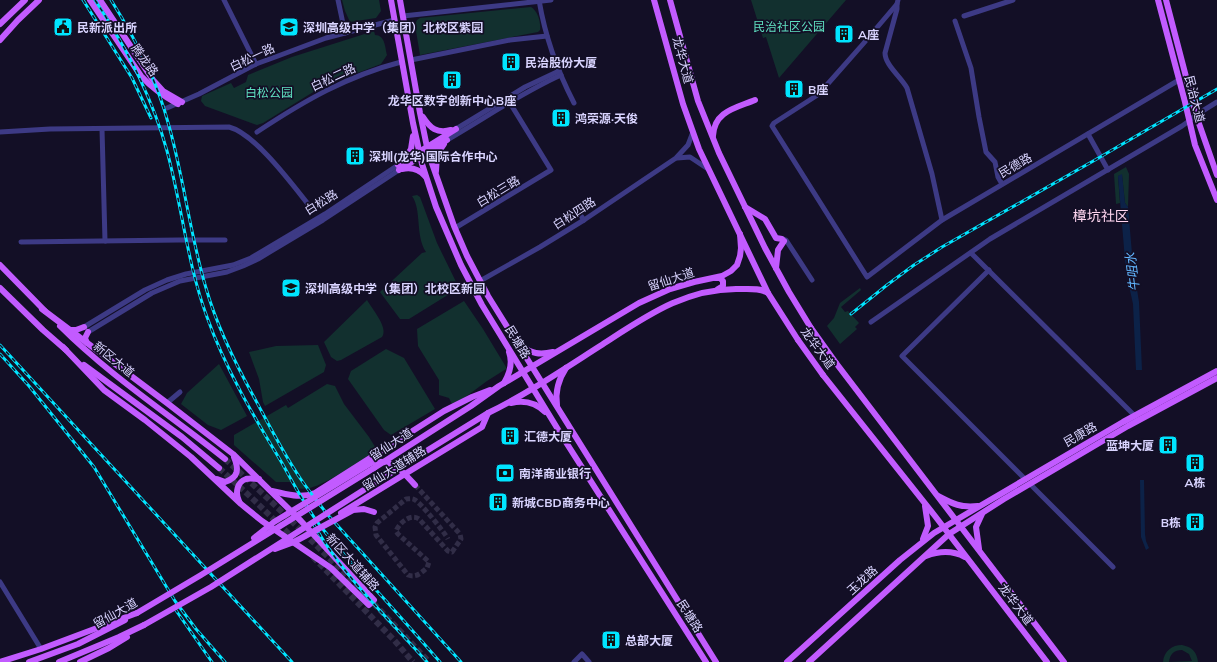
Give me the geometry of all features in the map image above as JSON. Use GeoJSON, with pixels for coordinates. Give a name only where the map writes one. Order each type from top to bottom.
{"type":"FeatureCollection","features":[{"type":"Feature","properties":{"kind":"main road"},"geometry":{"type":"LineString","coordinates":[[0,24],[25,0]]}},
{"type":"Feature","properties":{"kind":"main road"},"geometry":{"type":"LineString","coordinates":[[0,40],[39,0]]}},
{"type":"Feature","properties":{"kind":"main road","name":"腾龙路"},"geometry":{"type":"LineString","coordinates":[[90,0],[141,76],[164,97],[180,103]]}},
{"type":"Feature","properties":{"kind":"main road","name":"腾龙路"},"geometry":{"type":"LineString","coordinates":[[100,0],[153,80],[163,91],[180,103]]}},
{"type":"Feature","properties":{"kind":"main road","name":"民塘路"},"geometry":{"type":"LineString","coordinates":[[391,0],[401,62],[419,154],[426,179],[461,265],[482,305],[562,436],[706,662]]}},
{"type":"Feature","properties":{"kind":"main road","name":"民塘路"},"geometry":{"type":"LineString","coordinates":[[400,0],[420,113],[428,149],[437,180],[455,228],[480,281],[558,410],[714,660]]}},
{"type":"Feature","properties":{"kind":"main road","name":"龙华大道"},"geometry":{"type":"LineString","coordinates":[[654,0],[683,104],[693,132],[708,169],[768,293],[798,340],[823,375],[944,527],[1047,662]]}},
{"type":"Feature","properties":{"kind":"main road","name":"民治大道"},"geometry":{"type":"LineString","coordinates":[[1158,0],[1189,121],[1200,158],[1217,200]]}},
{"type":"Feature","properties":{"kind":"main road","name":"民治大道"},"geometry":{"type":"LineString","coordinates":[[1166,0],[1196,115],[1217,175]]}},
{"type":"Feature","properties":{"kind":"main road","name":"龙华大道"},"geometry":{"type":"LineString","coordinates":[[671,1],[698,101],[713,138],[744,206],[777,269],[811,328],[836,363],[1064,662]]}},
{"type":"Feature","properties":{"kind":"main road"},"geometry":{"type":"LineString","coordinates":[[713,138],[715,124],[721,116],[755,100]]}},
{"type":"Feature","properties":{"kind":"main road"},"geometry":{"type":"LineString","coordinates":[[420,113],[428,125],[441,132],[456,128]]}},
{"type":"Feature","properties":{"kind":"main road"},"geometry":{"type":"LineString","coordinates":[[398,168],[411,149],[413,122]]}},
{"type":"Feature","properties":{"kind":"main road","name":"白松路"},"geometry":{"type":"LineString","coordinates":[[428,149],[456,128]]}},
{"type":"Feature","properties":{"kind":"main road"},"geometry":{"type":"LineString","coordinates":[[437,180],[437,157],[440,149],[448,140]]}},
{"type":"Feature","properties":{"kind":"main road","name":"白松路"},"geometry":{"type":"LineString","coordinates":[[398,168],[419,154],[448,140]]}},
{"type":"Feature","properties":{"kind":"main road"},"geometry":{"type":"LineString","coordinates":[[398,168],[415,169],[423,173],[426,179]]}},
{"type":"Feature","properties":{"kind":"main road"},"geometry":{"type":"LineString","coordinates":[[744,206],[765,219],[776,238],[784,240],[777,255],[777,269]]}},
{"type":"Feature","properties":{"kind":"main road","name":"留仙大道"},"geometry":{"type":"LineString","coordinates":[[29,662],[78,644],[115,626],[201,575],[374,468],[471,406],[502,384],[639,302],[652,296],[694,282],[714,278],[731,271],[737,265],[741,248],[740,234]]}},
{"type":"Feature","properties":{"kind":"main road","name":"新区大道"},"geometry":{"type":"LineString","coordinates":[[0,265],[74,341],[225,459]]}},
{"type":"Feature","properties":{"kind":"main road"},"geometry":{"type":"LineString","coordinates":[[714,278],[721,279],[724,284],[720,288],[714,290]]}},
{"type":"Feature","properties":{"kind":"main road","name":"新区大道"},"geometry":{"type":"LineString","coordinates":[[0,288],[63,348],[93,372],[182,437],[219,468]]}},
{"type":"Feature","properties":{"kind":"main road","name":"留仙大道"},"geometry":{"type":"LineString","coordinates":[[59,662],[77,656],[142,626],[192,598],[381,479],[488,413],[542,382],[656,310],[680,299],[714,290],[747,289],[760,290],[768,293]]}},
{"type":"Feature","properties":{"kind":"main road","name":"新区大道辅路"},"geometry":{"type":"LineString","coordinates":[[42,309],[233,454],[272,491],[374,600],[369,605],[350,585],[324,562],[241,504],[212,476],[164,434],[104,390],[63,348]]}},
{"type":"Feature","properties":{"kind":"main road"},"geometry":{"type":"LineString","coordinates":[[69,330],[86,329],[85,338],[87,343]]}},
{"type":"Feature","properties":{"kind":"main road"},"geometry":{"type":"LineString","coordinates":[[516,340],[527,350],[536,354],[548,353],[564,348]]}},
{"type":"Feature","properties":{"kind":"main road"},"geometry":{"type":"LineString","coordinates":[[502,384],[508,377],[511,367],[511,356],[508,346]]}},
{"type":"Feature","properties":{"kind":"main road"},"geometry":{"type":"LineString","coordinates":[[558,410],[556,390],[566,367]]}},
{"type":"Feature","properties":{"kind":"main road","name":"民康路"},"geometry":{"type":"LineString","coordinates":[[956,520],[1025,479],[1136,418],[1217,371]]}},
{"type":"Feature","properties":{"kind":"main road","name":"民康路"},"geometry":{"type":"LineString","coordinates":[[960,526],[1136,418],[1217,378]]}},
{"type":"Feature","properties":{"kind":"main road","name":"留仙大道辅路"},"geometry":{"type":"LineString","coordinates":[[272,491],[298,497],[315,493],[444,411],[502,384]]}},
{"type":"Feature","properties":{"kind":"main road"},"geometry":{"type":"LineString","coordinates":[[505,404],[524,402],[534,404],[551,418]]}},
{"type":"Feature","properties":{"kind":"main road","name":"留仙大道辅路"},"geometry":{"type":"LineString","coordinates":[[321,543],[318,532],[322,525],[482,427],[488,413]]}},
{"type":"Feature","properties":{"kind":"main road"},"geometry":{"type":"LineString","coordinates":[[562,436],[571,430]]}},
{"type":"Feature","properties":{"kind":"main road"},"geometry":{"type":"LineString","coordinates":[[212,476],[225,482],[234,477],[237,472],[237,467],[233,454]]}},
{"type":"Feature","properties":{"kind":"main road"},"geometry":{"type":"LineString","coordinates":[[236,553],[274,522],[371,463],[384,461],[392,464],[400,469],[415,485]]}},
{"type":"Feature","properties":{"kind":"main road"},"geometry":{"type":"LineString","coordinates":[[241,504],[237,492],[241,482],[246,479],[259,479]]}},
{"type":"Feature","properties":{"kind":"main road"},"geometry":{"type":"LineString","coordinates":[[936,494],[951,503],[961,506],[982,505]]}},
{"type":"Feature","properties":{"kind":"main road"},"geometry":{"type":"LineString","coordinates":[[920,543],[927,532],[928,526],[928,515],[923,501]]}},
{"type":"Feature","properties":{"kind":"main road"},"geometry":{"type":"LineString","coordinates":[[259,556],[294,542],[353,510],[364,509],[374,512]]}},
{"type":"Feature","properties":{"kind":"main road"},"geometry":{"type":"LineString","coordinates":[[980,552],[976,527],[978,519],[983,512]]}},
{"type":"Feature","properties":{"kind":"main road","name":"玉龙路"},"geometry":{"type":"LineString","coordinates":[[787,662],[920,543],[956,520]]}},
{"type":"Feature","properties":{"kind":"main road","name":"玉龙路"},"geometry":{"type":"LineString","coordinates":[[809,662],[923,557],[960,526]]}},
{"type":"Feature","properties":{"kind":"main road"},"geometry":{"type":"LineString","coordinates":[[923,557],[934,553],[947,551],[967,558]]}},
{"type":"Feature","properties":{"kind":"main road"},"geometry":{"type":"LineString","coordinates":[[900,560],[909,570]]}},
{"type":"Feature","properties":{"kind":"main road"},"geometry":{"type":"LineString","coordinates":[[350,585],[355,581]]}},
{"type":"Feature","properties":{"kind":"main road"},"geometry":{"type":"LineString","coordinates":[[0,662],[41,649],[137,613]]}},
{"type":"Feature","properties":{"kind":"main road"},"geometry":{"type":"LineString","coordinates":[[80,662],[109,648],[142,626]]}},
{"type":"Feature","properties":{"kind":"street"},"geometry":{"type":"LineString","coordinates":[[224,0],[256,64]]}},
{"type":"Feature","properties":{"kind":"street"},"geometry":{"type":"LineString","coordinates":[[338,0],[345,33]]}},
{"type":"Feature","properties":{"kind":"street"},"geometry":{"type":"LineString","coordinates":[[539,0],[547,36],[560,73],[574,103]]}},
{"type":"Feature","properties":{"kind":"street"},"geometry":{"type":"LineString","coordinates":[[403,16],[539,0],[551,0]]}},
{"type":"Feature","properties":{"kind":"street"},"geometry":{"type":"LineString","coordinates":[[964,16],[1013,0]]}},
{"type":"Feature","properties":{"kind":"street"},"geometry":{"type":"LineString","coordinates":[[898,2],[885,58],[907,88],[932,174],[942,220]]}},
{"type":"Feature","properties":{"kind":"street","name":"民德路"},"geometry":{"type":"LineString","coordinates":[[898,2],[820,92],[774,123],[772,126],[867,277],[942,220],[1179,80]]}},
{"type":"Feature","properties":{"kind":"street","name":"白松一路"},"geometry":{"type":"LineString","coordinates":[[167,108],[180,103],[256,64],[326,38],[394,20]]}},
{"type":"Feature","properties":{"kind":"street"},"geometry":{"type":"LineString","coordinates":[[955,21],[971,68],[985,147],[989,156],[995,162],[998,176],[1002,184]]}},
{"type":"Feature","properties":{"kind":"street"},"geometry":{"type":"LineString","coordinates":[[411,60],[510,40],[547,36]]}},
{"type":"Feature","properties":{"kind":"street","name":"白松二路"},"geometry":{"type":"LineString","coordinates":[[257,132],[308,100],[334,86],[367,72],[401,62]]}},
{"type":"Feature","properties":{"kind":"street","name":"白松路"},"geometry":{"type":"LineString","coordinates":[[448,140],[525,87],[560,73]]}},
{"type":"Feature","properties":{"kind":"street","name":"白松路"},"geometry":{"type":"LineString","coordinates":[[456,128],[508,100]]}},
{"type":"Feature","properties":{"kind":"street","name":"白松三路"},"geometry":{"type":"LineString","coordinates":[[455,228],[551,170],[508,100]]}},
{"type":"Feature","properties":{"kind":"street"},"geometry":{"type":"LineString","coordinates":[[871,322],[990,239],[1108,170],[1189,121],[1217,102]]}},
{"type":"Feature","properties":{"kind":"street"},"geometry":{"type":"LineString","coordinates":[[0,132],[224,127],[234,129],[250,139],[264,152],[312,209]]}},
{"type":"Feature","properties":{"kind":"street"},"geometry":{"type":"LineString","coordinates":[[102,129],[105,241]]}},
{"type":"Feature","properties":{"kind":"street","name":"白松四路"},"geometry":{"type":"LineString","coordinates":[[480,281],[584,220],[676,158],[688,145],[693,132]]}},
{"type":"Feature","properties":{"kind":"street"},"geometry":{"type":"LineString","coordinates":[[1088,134],[1108,170]]}},
{"type":"Feature","properties":{"kind":"street"},"geometry":{"type":"LineString","coordinates":[[676,158],[690,157],[708,169]]}},
{"type":"Feature","properties":{"kind":"street","name":"白松路"},"geometry":{"type":"LineString","coordinates":[[86,329],[152,293],[180,282],[227,272],[250,263],[323,220],[398,168]]}},
{"type":"Feature","properties":{"kind":"street"},"geometry":{"type":"LineString","coordinates":[[576,209],[584,220]]}},
{"type":"Feature","properties":{"kind":"street"},"geometry":{"type":"LineString","coordinates":[[21,242],[226,240]]}},
{"type":"Feature","properties":{"kind":"street"},"geometry":{"type":"LineString","coordinates":[[784,240],[812,280]]}},
{"type":"Feature","properties":{"kind":"street"},"geometry":{"type":"LineString","coordinates":[[971,253],[1136,418]]}},
{"type":"Feature","properties":{"kind":"street"},"geometry":{"type":"LineString","coordinates":[[989,270],[902,356],[1025,479]]}},
{"type":"Feature","properties":{"kind":"street"},"geometry":{"type":"LineString","coordinates":[[167,403],[180,392]]}},
{"type":"Feature","properties":{"kind":"street"},"geometry":{"type":"LineString","coordinates":[[1030,484],[1113,567]]}},
{"type":"Feature","properties":{"kind":"street"},"geometry":{"type":"LineString","coordinates":[[0,582],[41,649]]}},
{"type":"Feature","properties":{"kind":"street"},"geometry":{"type":"LineString","coordinates":[[574,662],[582,654],[589,662]]}},
{"type":"Feature","properties":{"kind":"street"},"geometry":{"type":"LineString","coordinates":[[706,662],[714,660]]}},
{"type":"Feature","properties":{"kind":"green space"},"geometry":{"type":"Polygon","coordinates":[[[342,0],[379,0],[381,11],[376,18],[350,22],[342,0]]]}},
{"type":"Feature","properties":{"kind":"green space","name":"民治社区公园"},"geometry":{"type":"Polygon","coordinates":[[[751,0],[846,0],[779,78],[766,37],[763,38],[751,0]]]}},
{"type":"Feature","properties":{"kind":"green space"},"geometry":{"type":"Polygon","coordinates":[[[531,7],[536,11],[540,24],[540,30],[538,32],[420,55],[415,25],[417,20],[420,18],[531,7]]]}},
{"type":"Feature","properties":{"kind":"green space","name":"白松公园"},"geometry":{"type":"Polygon","coordinates":[[[374,31],[375,35],[383,39],[386,48],[387,55],[381,64],[323,86],[263,123],[257,125],[205,106],[201,101],[202,96],[231,83],[234,88],[246,82],[248,75],[292,57],[374,31]]]}},
{"type":"Feature","properties":{"kind":"green space"},"geometry":{"type":"Polygon","coordinates":[[[1126,167],[1129,174],[1128,207],[1125,203],[1122,175],[1118,176],[1120,203],[1116,204],[1114,174],[1126,167]]]}},
{"type":"Feature","properties":{"kind":"green space"},"geometry":{"type":"Polygon","coordinates":[[[417,195],[420,197],[437,243],[459,288],[409,319],[400,319],[380,292],[422,253],[426,252],[421,238],[417,208],[412,196],[417,195]]]}},
{"type":"Feature","properties":{"kind":"green space"},"geometry":{"type":"Polygon","coordinates":[[[860,288],[861,290],[841,307],[845,312],[848,311],[859,323],[855,327],[857,329],[840,344],[827,326],[834,318],[840,303],[860,288]]]}},
{"type":"Feature","properties":{"kind":"green space"},"geometry":{"type":"Polygon","coordinates":[[[367,300],[382,324],[384,333],[382,337],[337,361],[331,357],[324,342],[367,300]]]}},
{"type":"Feature","properties":{"kind":"green space"},"geometry":{"type":"Polygon","coordinates":[[[464,301],[483,329],[506,369],[464,398],[452,404],[449,398],[439,395],[439,380],[418,346],[417,329],[464,301]]]}},
{"type":"Feature","properties":{"kind":"green space"},"geometry":{"type":"Polygon","coordinates":[[[318,345],[326,365],[324,372],[265,406],[259,379],[249,352],[276,346],[318,345]]]}},
{"type":"Feature","properties":{"kind":"green space"},"geometry":{"type":"Polygon","coordinates":[[[386,349],[404,358],[435,409],[391,435],[384,430],[348,379],[351,371],[386,349]]]}},
{"type":"Feature","properties":{"kind":"green space"},"geometry":{"type":"Polygon","coordinates":[[[219,364],[247,416],[221,430],[208,425],[181,404],[187,393],[219,364]]]}},
{"type":"Feature","properties":{"kind":"green space"},"geometry":{"type":"Polygon","coordinates":[[[327,384],[335,386],[344,404],[377,450],[326,482],[310,488],[300,489],[294,488],[294,482],[276,482],[234,445],[234,435],[286,405],[288,408],[327,384]]]}},
{"type":"Feature","properties":{"kind":"green space"},"geometry":{"type":"Polygon","coordinates":[[[1182,645],[1191,649],[1195,653],[1198,662],[1169,662],[1163,662],[1169,649],[1182,645]],[[1179,650],[1171,655],[1169,662],[1192,661],[1189,654],[1182,650],[1179,650]]]}},
{"type":"Feature","properties":{"kind":"water","name":"牛咀水"},"geometry":{"type":"Polygon","coordinates":[[[1122,174],[1125,203],[1128,207],[1133,265],[1139,302],[1142,370],[1136,370],[1133,304],[1126,272],[1118,176],[1122,174]]]}},
{"type":"Feature","properties":{"kind":"water"},"geometry":{"type":"Polygon","coordinates":[[[1140,480],[1144,480],[1145,534],[1149,548],[1146,550],[1141,537],[1140,480]]]}},
{"type":"Feature","properties":{"kind":"tunnel"},"geometry":{"type":"LineString","coordinates":[[225,459],[329,558],[429,662]]}},
{"type":"Feature","properties":{"kind":"tunnel"},"geometry":{"type":"LineString","coordinates":[[219,468],[295,540]]}},
{"type":"Feature","properties":{"kind":"tunnel"},"geometry":{"type":"LineString","coordinates":[[415,485],[460,534],[461,539],[452,552],[448,551],[419,519],[416,517],[409,518],[400,525],[396,531],[429,562],[427,568],[423,572],[411,576],[408,575],[376,535],[375,527],[377,523],[406,499],[414,499],[427,512],[448,539]]}},
{"type":"Feature","properties":{"kind":"tunnel"},"geometry":{"type":"LineString","coordinates":[[313,557],[394,640],[413,662]]}},
{"type":"Feature","properties":{"kind":"railway"},"geometry":{"type":"LineString","coordinates":[[83,0],[132,78],[151,118]]}},
{"type":"Feature","properties":{"kind":"railway"},"geometry":{"type":"LineString","coordinates":[[95,0],[137,72],[154,111],[167,151],[194,276],[200,297],[214,336],[231,373],[300,496],[316,520],[328,536],[440,662]]}},
{"type":"Feature","properties":{"kind":"railway"},"geometry":{"type":"LineString","coordinates":[[111,0],[145,61],[164,109],[179,166],[200,268],[210,302],[221,331],[234,358],[276,439],[306,487],[327,514],[461,662]]}},
{"type":"Feature","properties":{"kind":"railway"},"geometry":{"type":"LineString","coordinates":[[851,314],[914,265],[942,247],[1217,89]]}},
{"type":"Feature","properties":{"kind":"railway"},"geometry":{"type":"LineString","coordinates":[[0,345],[292,662]]}},
{"type":"Feature","properties":{"kind":"railway"},"geometry":{"type":"LineString","coordinates":[[0,354],[29,386],[94,467],[175,601],[196,629],[225,662]]}},
{"type":"Feature","properties":{"kind":"railway"},"geometry":{"type":"LineString","coordinates":[[314,525],[338,562],[352,579],[427,662]]}},
{"type":"Feature","properties":{"kind":"railway"},"geometry":{"type":"LineString","coordinates":[[175,609],[212,662]]}},
{"type":"Feature","properties":{"kind":"place","name":"民新派出所"},"geometry":{"type":"Point","coordinates":[63,27]}},
{"type":"Feature","properties":{"kind":"place","name":"深圳高级中学（集团）北校区紫园"},"geometry":{"type":"Point","coordinates":[289,27]}},
{"type":"Feature","properties":{"kind":"place","name":"A座"},"geometry":{"type":"Point","coordinates":[844,34]}},
{"type":"Feature","properties":{"kind":"place","name":"民治股份大厦"},"geometry":{"type":"Point","coordinates":[511,62]}},
{"type":"Feature","properties":{"kind":"place","name":"龙华区数字创新中心B座"},"geometry":{"type":"Point","coordinates":[452,80]}},
{"type":"Feature","properties":{"kind":"place","name":"B座"},"geometry":{"type":"Point","coordinates":[794,89]}},
{"type":"Feature","properties":{"kind":"place","name":"鸿荣源·天俊"},"geometry":{"type":"Point","coordinates":[561,118]}},
{"type":"Feature","properties":{"kind":"place","name":"深圳(龙华)国际合作中心"},"geometry":{"type":"Point","coordinates":[355,156]}},
{"type":"Feature","properties":{"kind":"place","name":"深圳高级中学（集团）北校区新园"},"geometry":{"type":"Point","coordinates":[291,288]}},
{"type":"Feature","properties":{"kind":"place","name":"汇德大厦"},"geometry":{"type":"Point","coordinates":[510,436]}},
{"type":"Feature","properties":{"kind":"place","name":"蓝坤大厦"},"geometry":{"type":"Point","coordinates":[1168,445]}},
{"type":"Feature","properties":{"kind":"place","name":"A栋"},"geometry":{"type":"Point","coordinates":[1195,463]}},
{"type":"Feature","properties":{"kind":"place","name":"南洋商业银行"},"geometry":{"type":"Point","coordinates":[505,473]}},
{"type":"Feature","properties":{"kind":"place","name":"新城CBD商务中心"},"geometry":{"type":"Point","coordinates":[498,502]}},
{"type":"Feature","properties":{"kind":"place","name":"B栋"},"geometry":{"type":"Point","coordinates":[1195,522]}},
{"type":"Feature","properties":{"kind":"place","name":"总部大厦"},"geometry":{"type":"Point","coordinates":[611,640]}},
{"type":"Feature","properties":{"kind":"district","name":"樟坑社区"},"geometry":{"type":"Point","coordinates":[1101,216]}}]}
